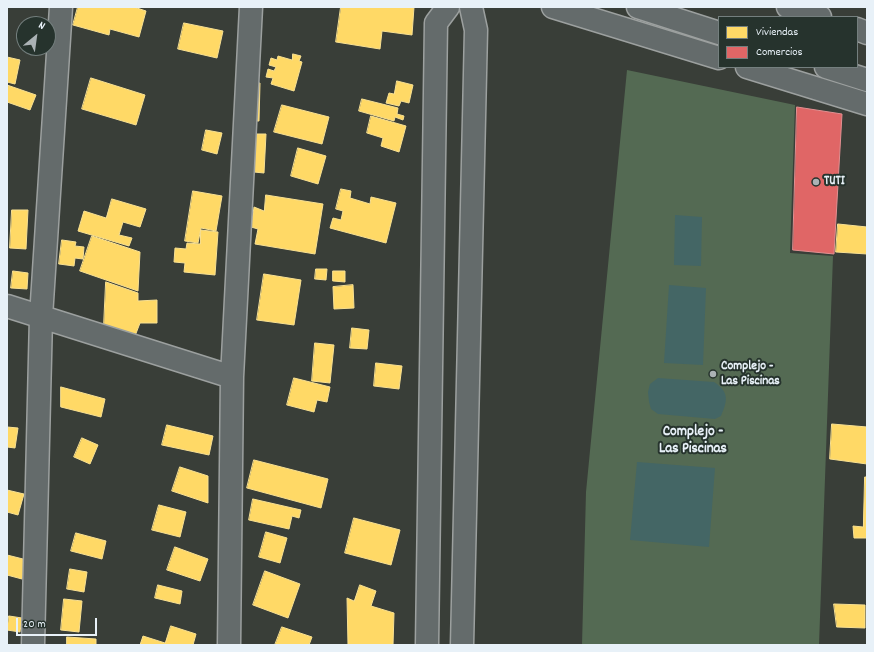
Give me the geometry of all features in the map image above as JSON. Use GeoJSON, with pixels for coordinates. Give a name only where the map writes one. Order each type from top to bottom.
{"type":"FeatureCollection","features":[{"type":"Feature","properties":{"kind":"street"},"geometry":{"type":"LineString","coordinates":[[33,645],[42,316],[61,7]]}},
{"type":"Feature","properties":{"kind":"street"},"geometry":{"type":"LineString","coordinates":[[229,645],[232,377],[251,7]]}},
{"type":"Feature","properties":{"kind":"street"},"geometry":{"type":"LineString","coordinates":[[427,645],[436,23],[448,7]]}},
{"type":"Feature","properties":{"kind":"street"},"geometry":{"type":"LineString","coordinates":[[462,645],[476,30],[471,7]]}},
{"type":"Feature","properties":{"kind":"street"},"geometry":{"type":"LineString","coordinates":[[553,7],[718,58]]}},
{"type":"Feature","properties":{"kind":"street"},"geometry":{"type":"LineString","coordinates":[[638,7],[718,33]]}},
{"type":"Feature","properties":{"kind":"street"},"geometry":{"type":"LineString","coordinates":[[788,7],[818,16]]}},
{"type":"Feature","properties":{"kind":"street"},"geometry":{"type":"LineString","coordinates":[[750,68],[867,104]]}},
{"type":"Feature","properties":{"kind":"street"},"geometry":{"type":"LineString","coordinates":[[829,68],[867,80]]}},
{"type":"Feature","properties":{"kind":"street"},"geometry":{"type":"LineString","coordinates":[[7,306],[232,377]]}},
{"type":"Feature","properties":{"kind":"green space","name":"Complejo - Las Piscinas"},"geometry":{"type":"Polygon","coordinates":[[[627,70],[795,105],[790,253],[833,256],[819,645],[582,645],[586,492],[627,70]]]}},
{"type":"Feature","properties":{"kind":"water"},"geometry":{"type":"Polygon","coordinates":[[[675,215],[702,217],[701,266],[674,265],[675,215]]]}},
{"type":"Feature","properties":{"kind":"water"},"geometry":{"type":"Polygon","coordinates":[[[669,285],[706,288],[703,365],[664,363],[669,285]]]}},
{"type":"Feature","properties":{"kind":"water"},"geometry":{"type":"Polygon","coordinates":[[[658,378],[714,382],[722,389],[726,397],[721,416],[715,419],[658,414],[651,409],[648,392],[650,384],[658,378]]]}},
{"type":"Feature","properties":{"kind":"water"},"geometry":{"type":"Polygon","coordinates":[[[637,462],[715,468],[709,547],[630,540],[637,462]]]}},
{"type":"Feature","properties":{"kind":"building: Viviendas"},"geometry":{"type":"Polygon","coordinates":[[[78,7],[134,7],[146,11],[139,37],[110,29],[109,35],[73,25],[78,7]]]}},
{"type":"Feature","properties":{"kind":"building: Viviendas"},"geometry":{"type":"Polygon","coordinates":[[[341,7],[414,7],[412,35],[382,31],[380,49],[336,42],[341,7]]]}},
{"type":"Feature","properties":{"kind":"building: Viviendas"},"geometry":{"type":"Polygon","coordinates":[[[184,23],[223,31],[217,58],[178,49],[184,23]]]}},
{"type":"Feature","properties":{"kind":"building: Viviendas"},"geometry":{"type":"Polygon","coordinates":[[[293,54],[301,56],[299,61],[302,62],[294,91],[271,84],[273,78],[266,77],[268,69],[274,71],[276,67],[269,65],[271,58],[277,60],[278,56],[292,60],[293,54]]]}},
{"type":"Feature","properties":{"kind":"building: Viviendas"},"geometry":{"type":"Polygon","coordinates":[[[7,57],[20,60],[15,84],[7,82],[7,57]]]}},
{"type":"Feature","properties":{"kind":"building: Viviendas"},"geometry":{"type":"Polygon","coordinates":[[[91,78],[145,95],[136,125],[82,109],[91,78]]]}},
{"type":"Feature","properties":{"kind":"building: Viviendas"},"geometry":{"type":"Polygon","coordinates":[[[397,81],[413,85],[409,103],[401,101],[399,106],[386,103],[389,93],[394,94],[397,81]]]}},
{"type":"Feature","properties":{"kind":"building: Viviendas"},"geometry":{"type":"Polygon","coordinates":[[[250,83],[260,83],[259,121],[250,121],[250,83]]]}},
{"type":"Feature","properties":{"kind":"building: Viviendas"},"geometry":{"type":"Polygon","coordinates":[[[7,85],[36,95],[30,110],[7,102],[7,85]]]}},
{"type":"Feature","properties":{"kind":"building: Viviendas"},"geometry":{"type":"Polygon","coordinates":[[[362,99],[398,108],[397,114],[404,116],[403,120],[395,117],[394,121],[359,111],[362,99]]]}},
{"type":"Feature","properties":{"kind":"building: Viviendas"},"geometry":{"type":"Polygon","coordinates":[[[282,105],[329,117],[322,144],[274,132],[282,105]]]}},
{"type":"Feature","properties":{"kind":"building: Viviendas"},"geometry":{"type":"Polygon","coordinates":[[[371,116],[406,126],[399,152],[381,146],[383,138],[367,133],[371,116]]]}},
{"type":"Feature","properties":{"kind":"building: Viviendas"},"geometry":{"type":"Polygon","coordinates":[[[206,130],[222,133],[217,154],[202,150],[206,130]]]}},
{"type":"Feature","properties":{"kind":"building: Viviendas"},"geometry":{"type":"Polygon","coordinates":[[[256,134],[266,134],[264,173],[254,172],[256,134]]]}},
{"type":"Feature","properties":{"kind":"building: Viviendas"},"geometry":{"type":"Polygon","coordinates":[[[298,148],[326,156],[318,184],[291,176],[298,148]]]}},
{"type":"Feature","properties":{"kind":"building: Viviendas"},"geometry":{"type":"Polygon","coordinates":[[[341,189],[351,191],[350,198],[370,204],[371,197],[396,203],[386,243],[330,228],[333,218],[341,220],[343,211],[336,209],[341,189]]]}},
{"type":"Feature","properties":{"kind":"building: Viviendas"},"geometry":{"type":"Polygon","coordinates":[[[193,191],[222,196],[216,231],[201,228],[198,243],[185,241],[193,191]]]}},
{"type":"Feature","properties":{"kind":"building: Viviendas"},"geometry":{"type":"Polygon","coordinates":[[[266,195],[323,204],[315,254],[255,244],[258,229],[251,227],[254,207],[264,211],[266,195]]]}},
{"type":"Feature","properties":{"kind":"building: Viviendas"},"geometry":{"type":"Polygon","coordinates":[[[112,199],[146,209],[140,227],[123,222],[119,235],[132,238],[129,246],[78,231],[84,211],[106,218],[112,199]]]}},
{"type":"Feature","properties":{"kind":"building: Viviendas"},"geometry":{"type":"Polygon","coordinates":[[[12,210],[28,210],[26,249],[10,248],[12,210]]]}},
{"type":"Feature","properties":{"kind":"building: Viviendas"},"geometry":{"type":"Polygon","coordinates":[[[838,224],[867,227],[867,254],[836,252],[838,224]]]}},
{"type":"Feature","properties":{"kind":"building: Viviendas"},"geometry":{"type":"Polygon","coordinates":[[[201,230],[218,232],[215,275],[184,272],[185,263],[174,262],[175,248],[186,249],[187,243],[200,244],[201,230]]]}},
{"type":"Feature","properties":{"kind":"building: Viviendas"},"geometry":{"type":"Polygon","coordinates":[[[92,236],[140,252],[138,291],[80,271],[92,236]]]}},
{"type":"Feature","properties":{"kind":"building: Viviendas"},"geometry":{"type":"Polygon","coordinates":[[[62,240],[76,242],[75,246],[84,247],[83,259],[75,258],[74,266],[59,264],[62,240]]]}},
{"type":"Feature","properties":{"kind":"building: Viviendas"},"geometry":{"type":"Polygon","coordinates":[[[316,269],[327,269],[326,280],[315,279],[316,269]]]}},
{"type":"Feature","properties":{"kind":"building: Viviendas"},"geometry":{"type":"Polygon","coordinates":[[[13,271],[28,273],[27,289],[11,288],[13,271]]]}},
{"type":"Feature","properties":{"kind":"building: Viviendas"},"geometry":{"type":"Polygon","coordinates":[[[333,271],[345,271],[345,282],[333,281],[333,271]]]}},
{"type":"Feature","properties":{"kind":"building: Viviendas"},"geometry":{"type":"Polygon","coordinates":[[[264,274],[301,280],[294,325],[257,320],[264,274]]]}},
{"type":"Feature","properties":{"kind":"building: Viviendas"},"geometry":{"type":"Polygon","coordinates":[[[106,282],[138,293],[138,301],[157,300],[157,323],[140,323],[135,336],[104,325],[106,282]]]}},
{"type":"Feature","properties":{"kind":"building: Viviendas"},"geometry":{"type":"Polygon","coordinates":[[[353,285],[354,308],[334,309],[333,287],[353,285]]]}},
{"type":"Feature","properties":{"kind":"building: Viviendas"},"geometry":{"type":"Polygon","coordinates":[[[352,328],[369,330],[367,349],[350,348],[352,328]]]}},
{"type":"Feature","properties":{"kind":"building: Viviendas"},"geometry":{"type":"Polygon","coordinates":[[[315,343],[334,345],[330,383],[312,381],[315,343]]]}},
{"type":"Feature","properties":{"kind":"building: Viviendas"},"geometry":{"type":"Polygon","coordinates":[[[376,363],[402,366],[399,389],[374,386],[376,363]]]}},
{"type":"Feature","properties":{"kind":"building: Viviendas"},"geometry":{"type":"Polygon","coordinates":[[[294,378],[330,387],[327,402],[317,400],[314,412],[287,405],[294,378]]]}},
{"type":"Feature","properties":{"kind":"building: Viviendas"},"geometry":{"type":"Polygon","coordinates":[[[61,387],[105,399],[101,417],[61,407],[61,387]]]}},
{"type":"Feature","properties":{"kind":"building: Viviendas"},"geometry":{"type":"Polygon","coordinates":[[[832,424],[867,427],[867,464],[830,459],[832,424]]]}},
{"type":"Feature","properties":{"kind":"building: Viviendas"},"geometry":{"type":"Polygon","coordinates":[[[167,425],[213,436],[209,455],[162,445],[167,425]]]}},
{"type":"Feature","properties":{"kind":"building: Viviendas"},"geometry":{"type":"Polygon","coordinates":[[[7,427],[18,428],[15,448],[7,447],[7,427]]]}},
{"type":"Feature","properties":{"kind":"building: Viviendas"},"geometry":{"type":"Polygon","coordinates":[[[82,438],[98,445],[90,464],[74,457],[82,438]]]}},
{"type":"Feature","properties":{"kind":"building: Viviendas"},"geometry":{"type":"Polygon","coordinates":[[[254,460],[328,479],[321,508],[247,488],[254,460]]]}},
{"type":"Feature","properties":{"kind":"building: Viviendas"},"geometry":{"type":"Polygon","coordinates":[[[180,467],[208,476],[208,503],[172,491],[180,467]]]}},
{"type":"Feature","properties":{"kind":"building: Viviendas"},"geometry":{"type":"Polygon","coordinates":[[[865,477],[867,477],[867,538],[854,538],[853,526],[863,527],[865,477]]]}},
{"type":"Feature","properties":{"kind":"building: Viviendas"},"geometry":{"type":"Polygon","coordinates":[[[7,490],[24,494],[18,515],[7,512],[7,490]]]}},
{"type":"Feature","properties":{"kind":"building: Viviendas"},"geometry":{"type":"Polygon","coordinates":[[[253,499],[301,510],[299,518],[292,516],[289,529],[249,520],[253,499]]]}},
{"type":"Feature","properties":{"kind":"building: Viviendas"},"geometry":{"type":"Polygon","coordinates":[[[159,505],[186,512],[180,537],[152,530],[159,505]]]}},
{"type":"Feature","properties":{"kind":"building: Viviendas"},"geometry":{"type":"Polygon","coordinates":[[[354,518],[400,530],[391,565],[345,553],[354,518]]]}},
{"type":"Feature","properties":{"kind":"building: Viviendas"},"geometry":{"type":"Polygon","coordinates":[[[266,532],[287,538],[280,563],[259,557],[266,532]]]}},
{"type":"Feature","properties":{"kind":"building: Viviendas"},"geometry":{"type":"Polygon","coordinates":[[[76,533],[106,541],[102,559],[71,551],[76,533]]]}},
{"type":"Feature","properties":{"kind":"building: Viviendas"},"geometry":{"type":"Polygon","coordinates":[[[175,547],[208,559],[200,581],[167,570],[175,547]]]}},
{"type":"Feature","properties":{"kind":"building: Viviendas"},"geometry":{"type":"Polygon","coordinates":[[[7,555],[27,560],[22,579],[7,575],[7,555]]]}},
{"type":"Feature","properties":{"kind":"building: Viviendas"},"geometry":{"type":"Polygon","coordinates":[[[70,569],[87,572],[84,592],[67,589],[70,569]]]}},
{"type":"Feature","properties":{"kind":"building: Viviendas"},"geometry":{"type":"Polygon","coordinates":[[[265,571],[300,584],[288,618],[253,605],[265,571]]]}},
{"type":"Feature","properties":{"kind":"building: Viviendas"},"geometry":{"type":"Polygon","coordinates":[[[158,585],[182,591],[180,604],[155,598],[158,585]]]}},
{"type":"Feature","properties":{"kind":"building: Viviendas"},"geometry":{"type":"Polygon","coordinates":[[[360,585],[376,591],[371,606],[394,613],[393,645],[348,645],[347,598],[354,601],[360,585]]]}},
{"type":"Feature","properties":{"kind":"building: Viviendas"},"geometry":{"type":"Polygon","coordinates":[[[64,599],[82,601],[79,632],[61,630],[64,599]]]}},
{"type":"Feature","properties":{"kind":"building: Viviendas"},"geometry":{"type":"Polygon","coordinates":[[[834,604],[865,605],[865,628],[837,627],[834,604]]]}},
{"type":"Feature","properties":{"kind":"building: Viviendas"},"geometry":{"type":"Polygon","coordinates":[[[9,616],[22,618],[20,632],[7,630],[9,616]]]}},
{"type":"Feature","properties":{"kind":"building: Viviendas"},"geometry":{"type":"Polygon","coordinates":[[[171,626],[196,634],[193,645],[140,645],[143,636],[165,643],[171,626]]]}},
{"type":"Feature","properties":{"kind":"building: Viviendas"},"geometry":{"type":"Polygon","coordinates":[[[282,627],[312,637],[309,645],[275,645],[282,627]]]}},
{"type":"Feature","properties":{"kind":"building: Viviendas"},"geometry":{"type":"Polygon","coordinates":[[[67,637],[96,639],[96,645],[67,645],[67,637]]]}},
{"type":"Feature","properties":{"kind":"building: Comercios","name":"TUTI"},"geometry":{"type":"Polygon","coordinates":[[[797,107],[842,114],[834,254],[793,250],[797,107]]]}},
{"type":"Feature","properties":{"kind":"place","name":"TUTI"},"geometry":{"type":"Point","coordinates":[816,182]}},
{"type":"Feature","properties":{"kind":"place","name":"Complejo - Las Piscinas"},"geometry":{"type":"Point","coordinates":[713,374]}},
{"type":"Feature","properties":{"kind":"district","name":"Complejo - Las Piscinas"},"geometry":{"type":"Point","coordinates":[693,442]}}]}
